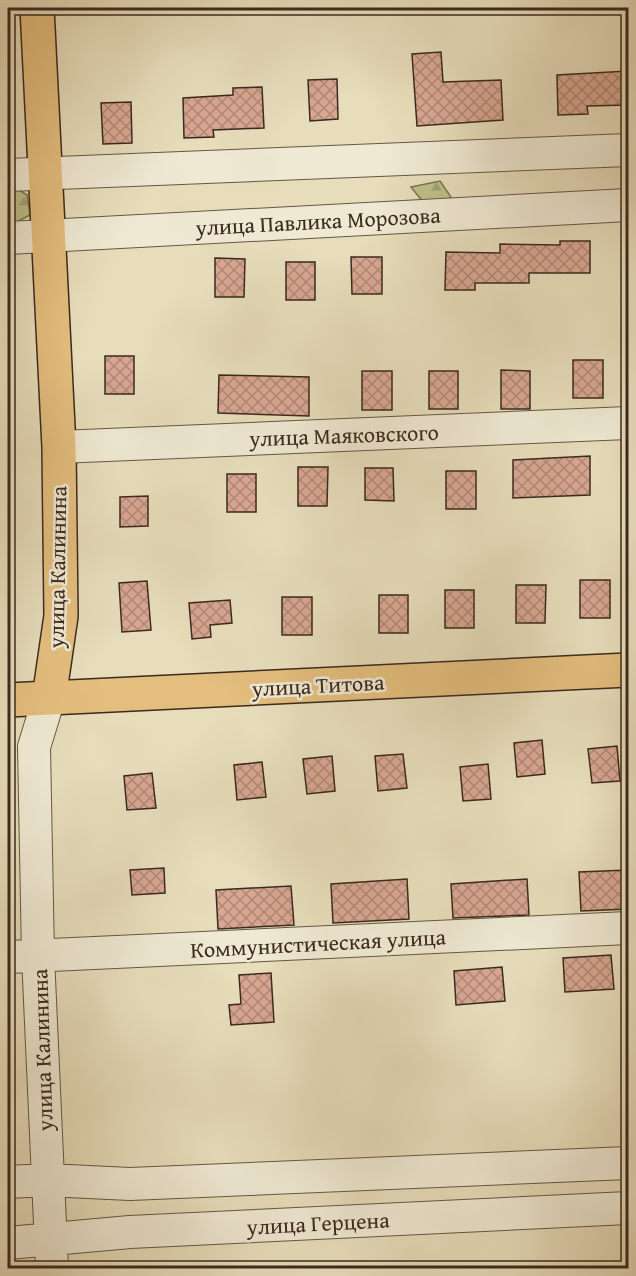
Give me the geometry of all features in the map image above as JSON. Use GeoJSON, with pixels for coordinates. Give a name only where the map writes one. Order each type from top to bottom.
{"type":"FeatureCollection","features":[{"type":"Feature","properties":{"kind":"main road","name":"улица Калинина"},"geometry":{"type":"LineString","coordinates":[[37,8],[59,447],[61,616],[50,698]]}},
{"type":"Feature","properties":{"kind":"main road","name":"улица Титова"},"geometry":{"type":"LineString","coordinates":[[8,700],[628,670]]}},
{"type":"Feature","properties":{"kind":"street"},"geometry":{"type":"LineString","coordinates":[[8,175],[628,150]]}},
{"type":"Feature","properties":{"kind":"street","name":"улица Павлика Морозова"},"geometry":{"type":"LineString","coordinates":[[8,237],[628,205]]}},
{"type":"Feature","properties":{"kind":"street","name":"улица Маяковского"},"geometry":{"type":"LineString","coordinates":[[59,447],[628,423]]}},
{"type":"Feature","properties":{"kind":"street","name":"улица Калинина"},"geometry":{"type":"LineString","coordinates":[[50,698],[34,747],[38,956],[51,1255]]}},
{"type":"Feature","properties":{"kind":"street","name":"Коммунистическая улица"},"geometry":{"type":"LineString","coordinates":[[8,957],[628,928]]}},
{"type":"Feature","properties":{"kind":"street","name":"улица Герцена"},"geometry":{"type":"LineString","coordinates":[[8,1182],[47,1180],[130,1184],[628,1163]]}},
{"type":"Feature","properties":{"kind":"street","name":"улица Герцена"},"geometry":{"type":"LineString","coordinates":[[8,1243],[51,1255],[130,1232],[628,1208]]}},
{"type":"Feature","properties":{"kind":"green space"},"geometry":{"type":"Polygon","coordinates":[[[440,181],[451,197],[440,205],[423,202],[411,187],[440,181]]]}},
{"type":"Feature","properties":{"kind":"green space"},"geometry":{"type":"Polygon","coordinates":[[[8,186],[13,186],[27,195],[30,215],[11,225],[8,225],[8,186]]]}},
{"type":"Feature","properties":{"kind":"building"},"geometry":{"type":"Polygon","coordinates":[[[441,52],[443,82],[501,80],[503,120],[417,126],[412,54],[441,52]]]}},
{"type":"Feature","properties":{"kind":"building"},"geometry":{"type":"Polygon","coordinates":[[[628,71],[628,105],[587,106],[588,114],[558,115],[557,75],[628,71]]]}},
{"type":"Feature","properties":{"kind":"building"},"geometry":{"type":"Polygon","coordinates":[[[337,79],[338,119],[310,121],[308,80],[337,79]]]}},
{"type":"Feature","properties":{"kind":"building"},"geometry":{"type":"Polygon","coordinates":[[[262,87],[264,128],[213,130],[214,137],[184,138],[183,98],[233,95],[233,88],[262,87]]]}},
{"type":"Feature","properties":{"kind":"building"},"geometry":{"type":"Polygon","coordinates":[[[131,102],[132,143],[103,144],[101,103],[131,102]]]}},
{"type":"Feature","properties":{"kind":"building"},"geometry":{"type":"Polygon","coordinates":[[[560,241],[590,241],[590,273],[529,273],[529,283],[475,283],[475,290],[445,290],[446,252],[500,253],[500,244],[560,245],[560,241]]]}},
{"type":"Feature","properties":{"kind":"building"},"geometry":{"type":"Polygon","coordinates":[[[351,257],[382,257],[382,294],[352,294],[351,257]]]}},
{"type":"Feature","properties":{"kind":"building"},"geometry":{"type":"Polygon","coordinates":[[[215,258],[245,259],[244,297],[215,297],[215,258]]]}},
{"type":"Feature","properties":{"kind":"building"},"geometry":{"type":"Polygon","coordinates":[[[286,262],[315,262],[315,300],[286,300],[286,262]]]}},
{"type":"Feature","properties":{"kind":"building"},"geometry":{"type":"Polygon","coordinates":[[[105,356],[134,356],[134,394],[105,394],[105,356]]]}},
{"type":"Feature","properties":{"kind":"building"},"geometry":{"type":"Polygon","coordinates":[[[573,360],[603,360],[603,398],[573,398],[573,360]]]}},
{"type":"Feature","properties":{"kind":"building"},"geometry":{"type":"Polygon","coordinates":[[[501,370],[530,371],[530,409],[501,409],[501,370]]]}},
{"type":"Feature","properties":{"kind":"building"},"geometry":{"type":"Polygon","coordinates":[[[362,371],[392,371],[392,410],[362,410],[362,371]]]}},
{"type":"Feature","properties":{"kind":"building"},"geometry":{"type":"Polygon","coordinates":[[[429,371],[458,371],[458,409],[429,409],[429,371]]]}},
{"type":"Feature","properties":{"kind":"building"},"geometry":{"type":"Polygon","coordinates":[[[219,375],[309,377],[309,416],[218,413],[219,375]]]}},
{"type":"Feature","properties":{"kind":"building"},"geometry":{"type":"Polygon","coordinates":[[[590,456],[590,495],[513,498],[513,460],[590,456]]]}},
{"type":"Feature","properties":{"kind":"building"},"geometry":{"type":"Polygon","coordinates":[[[298,467],[328,467],[327,506],[298,506],[298,467]]]}},
{"type":"Feature","properties":{"kind":"building"},"geometry":{"type":"Polygon","coordinates":[[[365,468],[393,468],[394,501],[365,500],[365,468]]]}},
{"type":"Feature","properties":{"kind":"building"},"geometry":{"type":"Polygon","coordinates":[[[446,471],[476,471],[476,509],[446,509],[446,471]]]}},
{"type":"Feature","properties":{"kind":"building"},"geometry":{"type":"Polygon","coordinates":[[[227,474],[256,474],[256,512],[227,512],[227,474]]]}},
{"type":"Feature","properties":{"kind":"building"},"geometry":{"type":"Polygon","coordinates":[[[148,496],[148,526],[120,527],[120,497],[148,496]]]}},
{"type":"Feature","properties":{"kind":"building"},"geometry":{"type":"Polygon","coordinates":[[[580,580],[610,580],[610,618],[580,618],[580,580]]]}},
{"type":"Feature","properties":{"kind":"building"},"geometry":{"type":"Polygon","coordinates":[[[147,581],[151,630],[122,632],[119,583],[147,581]]]}},
{"type":"Feature","properties":{"kind":"building"},"geometry":{"type":"Polygon","coordinates":[[[516,585],[546,585],[545,623],[516,623],[516,585]]]}},
{"type":"Feature","properties":{"kind":"building"},"geometry":{"type":"Polygon","coordinates":[[[445,590],[474,590],[474,628],[445,628],[445,590]]]}},
{"type":"Feature","properties":{"kind":"building"},"geometry":{"type":"Polygon","coordinates":[[[379,595],[408,595],[408,633],[379,633],[379,595]]]}},
{"type":"Feature","properties":{"kind":"building"},"geometry":{"type":"Polygon","coordinates":[[[282,597],[312,597],[312,635],[282,635],[282,597]]]}},
{"type":"Feature","properties":{"kind":"building"},"geometry":{"type":"Polygon","coordinates":[[[230,600],[232,623],[210,625],[211,637],[192,639],[189,603],[230,600]]]}},
{"type":"Feature","properties":{"kind":"building"},"geometry":{"type":"Polygon","coordinates":[[[542,740],[545,774],[517,777],[514,743],[542,740]]]}},
{"type":"Feature","properties":{"kind":"building"},"geometry":{"type":"Polygon","coordinates":[[[617,746],[620,781],[592,783],[588,749],[617,746]]]}},
{"type":"Feature","properties":{"kind":"building"},"geometry":{"type":"Polygon","coordinates":[[[403,754],[407,788],[378,791],[375,756],[403,754]]]}},
{"type":"Feature","properties":{"kind":"building"},"geometry":{"type":"Polygon","coordinates":[[[332,756],[335,791],[307,794],[303,759],[332,756]]]}},
{"type":"Feature","properties":{"kind":"building"},"geometry":{"type":"Polygon","coordinates":[[[262,762],[266,797],[237,800],[234,765],[262,762]]]}},
{"type":"Feature","properties":{"kind":"building"},"geometry":{"type":"Polygon","coordinates":[[[488,764],[491,799],[463,801],[460,767],[488,764]]]}},
{"type":"Feature","properties":{"kind":"building"},"geometry":{"type":"Polygon","coordinates":[[[152,773],[156,808],[127,810],[124,776],[152,773]]]}},
{"type":"Feature","properties":{"kind":"building"},"geometry":{"type":"Polygon","coordinates":[[[164,868],[165,893],[132,895],[130,870],[164,868]]]}},
{"type":"Feature","properties":{"kind":"building"},"geometry":{"type":"Polygon","coordinates":[[[628,870],[628,909],[581,911],[579,872],[628,870]]]}},
{"type":"Feature","properties":{"kind":"building"},"geometry":{"type":"Polygon","coordinates":[[[407,879],[409,919],[333,923],[331,884],[407,879]]]}},
{"type":"Feature","properties":{"kind":"building"},"geometry":{"type":"Polygon","coordinates":[[[527,879],[529,915],[453,918],[451,884],[527,879]]]}},
{"type":"Feature","properties":{"kind":"building"},"geometry":{"type":"Polygon","coordinates":[[[291,886],[294,925],[218,929],[216,890],[291,886]]]}},
{"type":"Feature","properties":{"kind":"building"},"geometry":{"type":"Polygon","coordinates":[[[611,955],[614,989],[565,992],[563,958],[611,955]]]}},
{"type":"Feature","properties":{"kind":"building"},"geometry":{"type":"Polygon","coordinates":[[[502,967],[505,1001],[456,1005],[454,971],[502,967]]]}},
{"type":"Feature","properties":{"kind":"building"},"geometry":{"type":"Polygon","coordinates":[[[271,973],[274,1022],[231,1025],[229,1005],[241,1004],[239,975],[271,973]]]}}]}
